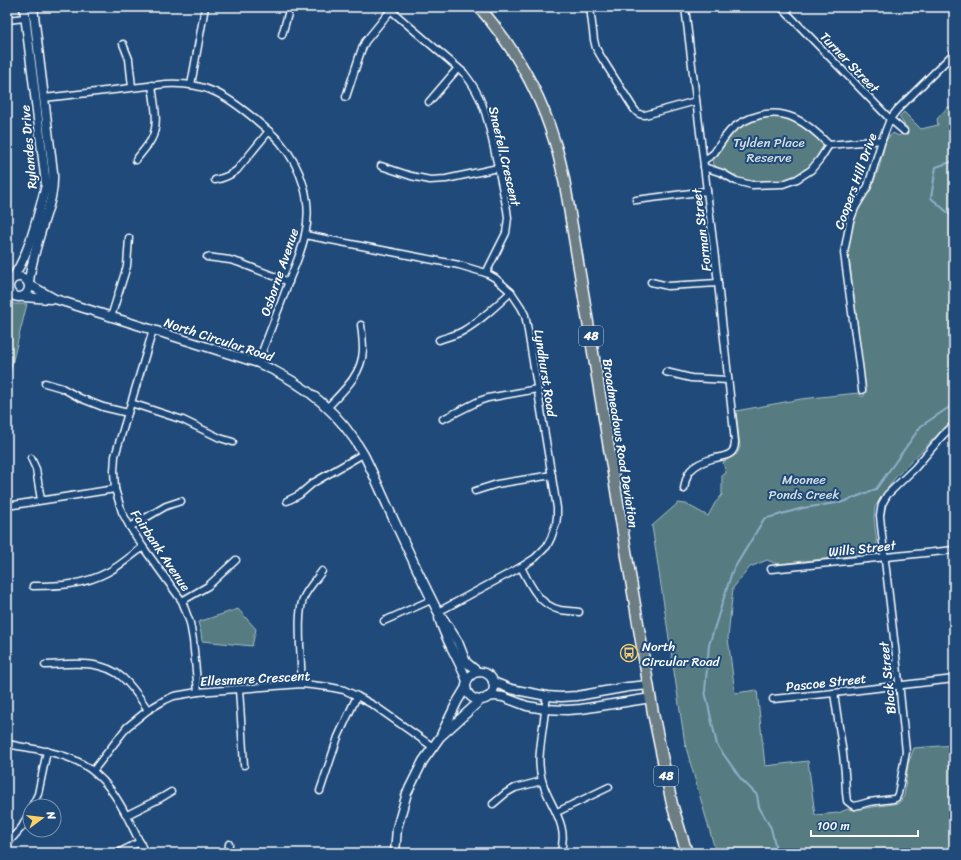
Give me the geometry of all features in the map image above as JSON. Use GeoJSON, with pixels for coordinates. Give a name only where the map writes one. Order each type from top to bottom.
{"type":"FeatureCollection","features":[{"type":"Feature","properties":{"kind":"main road","name":"Broadmeadows Road Deviation"},"geometry":{"type":"LineString","coordinates":[[479,7],[508,44],[528,77],[548,121],[560,161],[659,743],[672,804],[687,853]]}},
{"type":"Feature","properties":{"kind":"street","name":"Rylandes Drive"},"geometry":{"type":"LineString","coordinates":[[24,7],[40,98]]}},
{"type":"Feature","properties":{"kind":"street","name":"Rylandes Drive"},"geometry":{"type":"LineString","coordinates":[[29,284],[43,211],[45,179],[33,7]]}},
{"type":"Feature","properties":{"kind":"street"},"geometry":{"type":"LineString","coordinates":[[191,85],[205,7]]}},
{"type":"Feature","properties":{"kind":"street"},"geometry":{"type":"LineString","coordinates":[[282,35],[290,7]]}},
{"type":"Feature","properties":{"kind":"street"},"geometry":{"type":"LineString","coordinates":[[590,7],[596,48],[634,109],[640,115],[645,115],[696,101]]}},
{"type":"Feature","properties":{"kind":"street","name":"Forman Street"},"geometry":{"type":"LineString","coordinates":[[684,489],[689,473],[693,468],[698,464],[709,460],[727,456],[734,450],[735,442],[704,160],[685,7]]}},
{"type":"Feature","properties":{"kind":"street","name":"Turner Street"},"geometry":{"type":"LineString","coordinates":[[781,7],[904,131]]}},
{"type":"Feature","properties":{"kind":"street"},"geometry":{"type":"LineString","coordinates":[[346,97],[361,51],[389,9]]}},
{"type":"Feature","properties":{"kind":"street","name":"Snaefell Crescent"},"geometry":{"type":"LineString","coordinates":[[389,9],[464,73],[483,105],[489,124],[508,218],[506,232],[486,273]]}},
{"type":"Feature","properties":{"kind":"street"},"geometry":{"type":"LineString","coordinates":[[7,20],[34,17]]}},
{"type":"Feature","properties":{"kind":"street"},"geometry":{"type":"LineString","coordinates":[[40,98],[132,87],[129,59],[123,44]]}},
{"type":"Feature","properties":{"kind":"street","name":"Coopers Hill Drive"},"geometry":{"type":"LineString","coordinates":[[862,390],[844,253],[850,221],[854,208],[868,186],[890,118],[954,53]]}},
{"type":"Feature","properties":{"kind":"street"},"geometry":{"type":"LineString","coordinates":[[429,102],[458,68]]}},
{"type":"Feature","properties":{"kind":"street","name":"Osborne Avenue"},"geometry":{"type":"LineString","coordinates":[[132,87],[176,83],[191,85],[217,92],[237,104],[269,131],[284,147],[299,171],[307,201],[306,235],[258,363]]}},
{"type":"Feature","properties":{"kind":"street"},"geometry":{"type":"LineString","coordinates":[[136,160],[152,140],[154,132],[156,117],[152,85]]}},
{"type":"Feature","properties":{"kind":"street"},"geometry":{"type":"LineString","coordinates":[[704,160],[714,153],[728,133],[742,122],[757,116],[768,114],[789,116],[801,121],[816,132],[829,145]]}},
{"type":"Feature","properties":{"kind":"street"},"geometry":{"type":"LineString","coordinates":[[216,180],[232,174],[269,131]]}},
{"type":"Feature","properties":{"kind":"street"},"geometry":{"type":"LineString","coordinates":[[704,167],[722,173],[736,181],[752,185],[784,184],[797,179],[811,170],[829,145],[882,140]]}},
{"type":"Feature","properties":{"kind":"street"},"geometry":{"type":"LineString","coordinates":[[382,166],[411,176],[430,180],[446,179],[498,168]]}},
{"type":"Feature","properties":{"kind":"street"},"geometry":{"type":"LineString","coordinates":[[636,200],[707,191]]}},
{"type":"Feature","properties":{"kind":"street","name":"Rylandes Drive"},"geometry":{"type":"LineString","coordinates":[[10,280],[18,270],[25,256],[43,211]]}},
{"type":"Feature","properties":{"kind":"street","name":"Lyndhurst Road"},"geometry":{"type":"LineString","coordinates":[[306,235],[459,265],[486,273],[495,278],[511,292],[517,300],[524,315],[538,388],[552,475],[557,508],[556,524],[547,546],[535,558],[438,612]]}},
{"type":"Feature","properties":{"kind":"street"},"geometry":{"type":"LineString","coordinates":[[112,317],[127,266],[129,238]]}},
{"type":"Feature","properties":{"kind":"street"},"geometry":{"type":"LineString","coordinates":[[207,257],[240,263],[289,282]]}},
{"type":"Feature","properties":{"kind":"street"},"geometry":{"type":"LineString","coordinates":[[18,277],[24,278],[29,284],[29,292],[21,298],[15,297],[8,289],[10,280],[18,277]]}},
{"type":"Feature","properties":{"kind":"street"},"geometry":{"type":"LineString","coordinates":[[652,282],[668,286],[718,283]]}},
{"type":"Feature","properties":{"kind":"street","name":"North Circular Road"},"geometry":{"type":"LineString","coordinates":[[29,284],[55,299]]}},
{"type":"Feature","properties":{"kind":"street"},"geometry":{"type":"LineString","coordinates":[[439,340],[464,331],[511,292]]}},
{"type":"Feature","properties":{"kind":"street","name":"North Circular Road"},"geometry":{"type":"LineString","coordinates":[[24,296],[55,299],[258,363],[277,372],[300,386],[327,408],[345,427],[363,454],[431,600],[458,642],[465,660],[478,672]]}},
{"type":"Feature","properties":{"kind":"street"},"geometry":{"type":"LineString","coordinates":[[327,408],[351,383],[359,370],[363,356],[361,325]]}},
{"type":"Feature","properties":{"kind":"street","name":"Fairbank Avenue"},"geometry":{"type":"LineString","coordinates":[[153,330],[115,456],[115,490],[122,512],[130,527],[182,601],[190,623],[193,640],[198,692]]}},
{"type":"Feature","properties":{"kind":"street"},"geometry":{"type":"LineString","coordinates":[[666,372],[691,378],[728,380]]}},
{"type":"Feature","properties":{"kind":"street"},"geometry":{"type":"LineString","coordinates":[[45,383],[62,388],[80,398],[103,407],[128,413]]}},
{"type":"Feature","properties":{"kind":"street"},"geometry":{"type":"LineString","coordinates":[[444,419],[488,398],[538,388]]}},
{"type":"Feature","properties":{"kind":"street"},"geometry":{"type":"LineString","coordinates":[[131,403],[183,420],[220,438],[233,442]]}},
{"type":"Feature","properties":{"kind":"street","name":"Black Street"},"geometry":{"type":"LineString","coordinates":[[834,693],[843,749],[847,798],[849,803],[855,806],[869,802],[896,798],[906,752],[884,557],[880,516],[881,509],[887,495],[915,468],[943,435],[954,425]]}},
{"type":"Feature","properties":{"kind":"street"},"geometry":{"type":"LineString","coordinates":[[287,501],[299,495],[313,484],[363,454]]}},
{"type":"Feature","properties":{"kind":"street"},"geometry":{"type":"LineString","coordinates":[[31,458],[36,469],[41,500]]}},
{"type":"Feature","properties":{"kind":"street"},"geometry":{"type":"LineString","coordinates":[[475,491],[497,484],[552,475]]}},
{"type":"Feature","properties":{"kind":"street"},"geometry":{"type":"LineString","coordinates":[[7,506],[115,490]]}},
{"type":"Feature","properties":{"kind":"street"},"geometry":{"type":"LineString","coordinates":[[130,527],[166,506],[180,501]]}},
{"type":"Feature","properties":{"kind":"street"},"geometry":{"type":"LineString","coordinates":[[33,586],[75,584],[95,578],[109,572],[143,547]]}},
{"type":"Feature","properties":{"kind":"street","name":"Wills Street"},"geometry":{"type":"LineString","coordinates":[[771,569],[954,550]]}},
{"type":"Feature","properties":{"kind":"street"},"geometry":{"type":"LineString","coordinates":[[182,601],[208,586],[236,560]]}},
{"type":"Feature","properties":{"kind":"street"},"geometry":{"type":"LineString","coordinates":[[521,567],[534,592],[543,602],[561,610],[579,612]]}},
{"type":"Feature","properties":{"kind":"street"},"geometry":{"type":"LineString","coordinates":[[302,684],[300,626],[301,607],[309,589],[322,570]]}},
{"type":"Feature","properties":{"kind":"street"},"geometry":{"type":"LineString","coordinates":[[384,621],[431,600]]}},
{"type":"Feature","properties":{"kind":"street","name":"North Circular Road"},"geometry":{"type":"LineString","coordinates":[[438,612],[447,640],[458,659],[467,684]]}},
{"type":"Feature","properties":{"kind":"street"},"geometry":{"type":"LineString","coordinates":[[46,665],[79,663],[102,666],[112,670],[133,688],[148,710]]}},
{"type":"Feature","properties":{"kind":"street"},"geometry":{"type":"LineString","coordinates":[[395,853],[397,828],[407,793],[423,761],[440,737],[472,675],[478,672],[485,673],[493,682],[511,689],[547,696],[561,697],[649,686]]}},
{"type":"Feature","properties":{"kind":"street","name":"Pascoe Street"},"geometry":{"type":"LineString","coordinates":[[773,699],[954,679]]}},
{"type":"Feature","properties":{"kind":"street"},"geometry":{"type":"LineString","coordinates":[[440,737],[490,694],[493,682]]}},
{"type":"Feature","properties":{"kind":"street","name":"Ellesmere Crescent"},"geometry":{"type":"LineString","coordinates":[[93,771],[127,727],[158,703],[174,696],[198,692],[302,684],[344,690],[357,696],[375,706],[433,747]]}},
{"type":"Feature","properties":{"kind":"street"},"geometry":{"type":"LineString","coordinates":[[467,684],[467,691],[473,698],[477,699],[496,696],[503,697],[527,706],[545,709],[567,710],[651,698]]}},
{"type":"Feature","properties":{"kind":"street"},"geometry":{"type":"LineString","coordinates":[[239,689],[244,765]]}},
{"type":"Feature","properties":{"kind":"street"},"geometry":{"type":"LineString","coordinates":[[595,693],[598,706]]}},
{"type":"Feature","properties":{"kind":"street"},"geometry":{"type":"LineString","coordinates":[[320,791],[338,737],[357,696]]}},
{"type":"Feature","properties":{"kind":"street"},"geometry":{"type":"LineString","coordinates":[[547,696],[540,748],[540,769],[542,781],[547,794],[562,824],[564,835],[560,853]]}},
{"type":"Feature","properties":{"kind":"street"},"geometry":{"type":"LineString","coordinates":[[457,702],[468,712]]}},
{"type":"Feature","properties":{"kind":"street"},"geometry":{"type":"LineString","coordinates":[[7,744],[67,757],[93,771],[110,788],[127,815],[145,853]]}},
{"type":"Feature","properties":{"kind":"street"},"geometry":{"type":"LineString","coordinates":[[36,798],[47,752]]}},
{"type":"Feature","properties":{"kind":"street"},"geometry":{"type":"LineString","coordinates":[[494,804],[506,793],[516,788],[542,781]]}},
{"type":"Feature","properties":{"kind":"street"},"geometry":{"type":"LineString","coordinates":[[557,812],[609,786]]}},
{"type":"Feature","properties":{"kind":"street"},"geometry":{"type":"LineString","coordinates":[[127,815],[171,792]]}},
{"type":"Feature","properties":{"kind":"street"},"geometry":{"type":"LineString","coordinates":[[7,844],[22,827]]}},
{"type":"Feature","properties":{"kind":"street"},"geometry":{"type":"LineString","coordinates":[[118,853],[140,842]]}},
{"type":"Feature","properties":{"kind":"street"},"geometry":{"type":"LineString","coordinates":[[228,853],[229,844]]}},
{"type":"Feature","properties":{"kind":"green space","name":"Moonee Ponds Creek"},"geometry":{"type":"Polygon","coordinates":[[[948,107],[954,107],[954,418],[895,478],[875,507],[874,518],[878,553],[777,564],[767,560],[750,567],[733,588],[728,638],[735,693],[757,690],[765,766],[808,761],[815,815],[838,813],[848,809],[853,810],[899,803],[904,796],[908,764],[914,748],[954,745],[954,853],[716,853],[685,744],[652,526],[678,503],[686,504],[708,516],[715,503],[722,495],[722,476],[726,473],[723,462],[737,454],[740,447],[736,411],[801,399],[858,393],[863,397],[866,392],[848,249],[857,211],[870,191],[879,168],[886,140],[893,133],[899,136],[907,128],[899,117],[904,112],[921,129],[938,125],[937,119],[948,107]]]}},
{"type":"Feature","properties":{"kind":"green space","name":"Tylden Place Reserve"},"geometry":{"type":"Polygon","coordinates":[[[776,116],[789,119],[802,125],[812,132],[824,144],[817,158],[807,168],[797,175],[785,180],[772,183],[759,183],[746,181],[733,176],[714,165],[713,161],[720,148],[735,130],[754,119],[776,116]]]}},
{"type":"Feature","properties":{"kind":"green space"},"geometry":{"type":"Polygon","coordinates":[[[7,299],[14,304],[27,304],[7,384],[7,299]]]}},
{"type":"Feature","properties":{"kind":"green space"},"geometry":{"type":"Polygon","coordinates":[[[238,609],[256,629],[252,646],[202,641],[198,622],[238,609]]]}},
{"type":"Feature","properties":{"kind":"waterway","name":"Moonee Ponds Creek"},"geometry":{"type":"LineString","coordinates":[[954,161],[936,167],[931,198],[954,218]]}},
{"type":"Feature","properties":{"kind":"waterway","name":"Moonee Ponds Creek"},"geometry":{"type":"LineString","coordinates":[[777,853],[771,828],[759,807],[757,795],[741,779],[717,745],[705,691],[709,645],[732,572],[764,519],[803,508],[843,502],[876,489],[921,426],[954,404]]}},
{"type":"Feature","properties":{"kind":"place","name":"North Circular Road"},"geometry":{"type":"Point","coordinates":[629,653]}}]}
